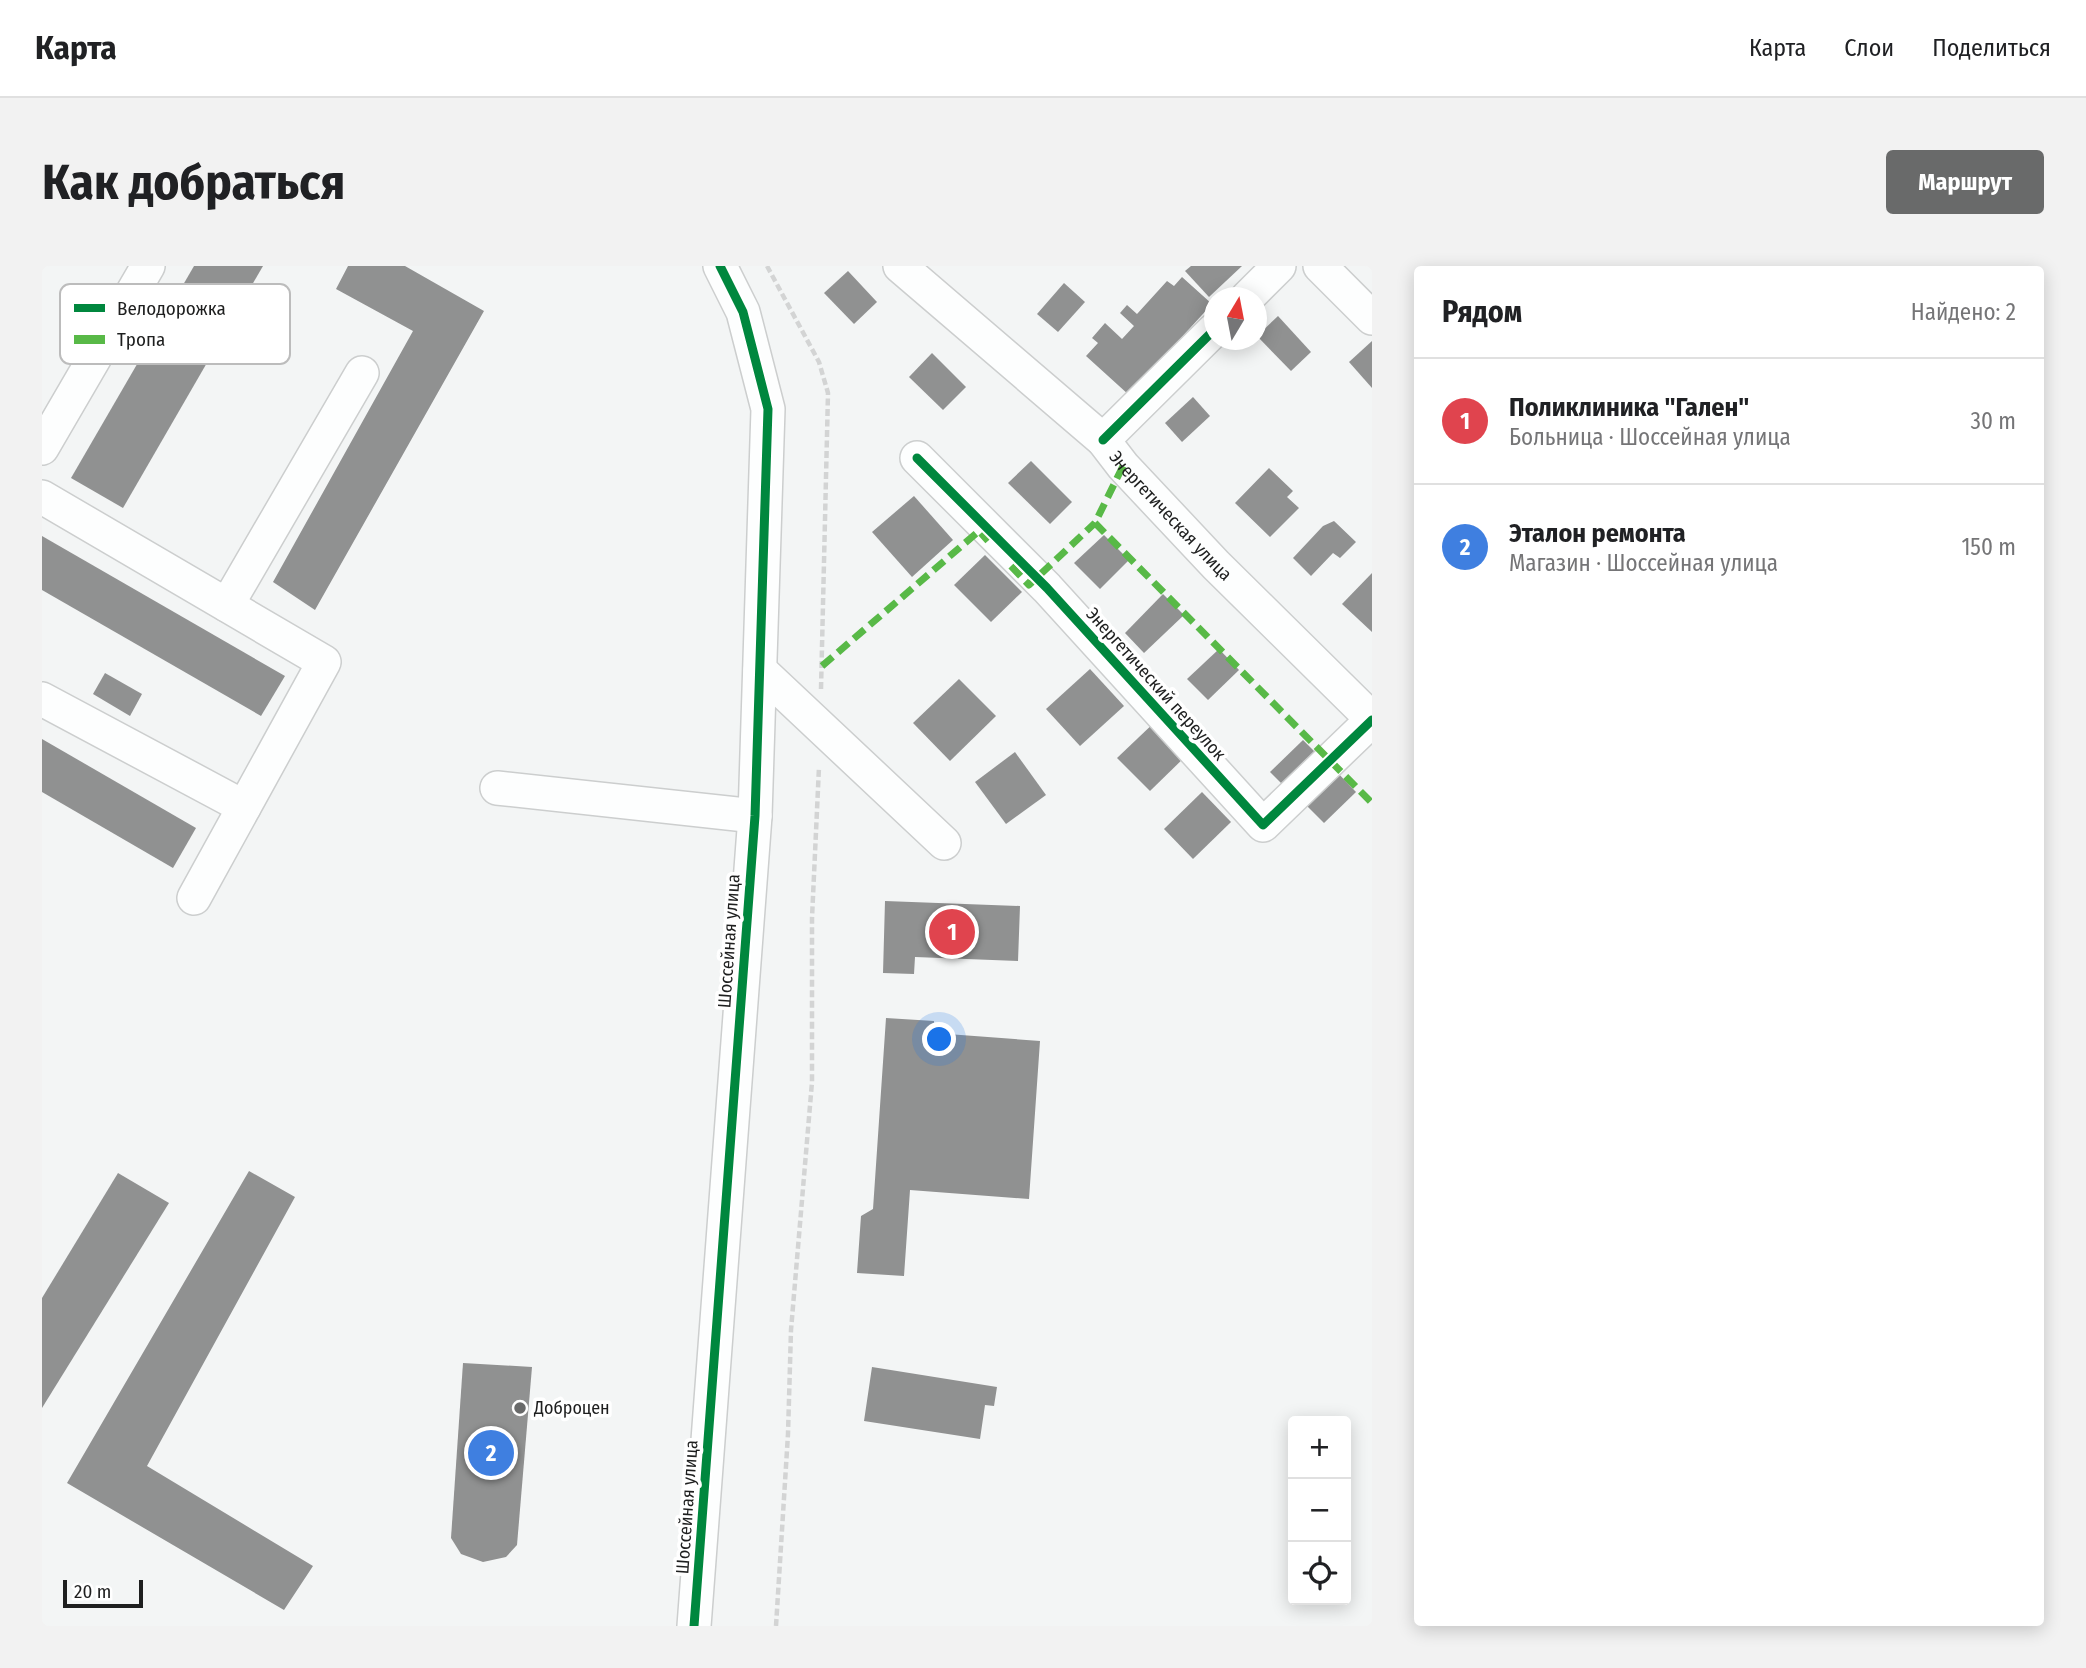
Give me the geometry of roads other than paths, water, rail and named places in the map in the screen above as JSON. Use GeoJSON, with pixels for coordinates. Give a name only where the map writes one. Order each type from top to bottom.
{"type":"FeatureCollection","features":[{"type":"Feature","properties":{"kind":"street"},"geometry":{"type":"LineString","coordinates":[[138,284],[148,266]]}},
{"type":"Feature","properties":{"kind":"street","name":"Шоссейная улица"},"geometry":{"type":"LineString","coordinates":[[694,1626],[755,816],[768,409],[743,312],[720,266]]}},
{"type":"Feature","properties":{"kind":"street","name":"Энергетическая улица"},"geometry":{"type":"LineString","coordinates":[[900,266],[1103,440],[1123,466],[1216,565],[1372,719]]}},
{"type":"Feature","properties":{"kind":"street"},"geometry":{"type":"LineString","coordinates":[[1258,287],[1279,266]]}},
{"type":"Feature","properties":{"kind":"street"},"geometry":{"type":"LineString","coordinates":[[1320,266],[1372,318]]}},
{"type":"Feature","properties":{"kind":"street"},"geometry":{"type":"LineString","coordinates":[[1103,440],[1204,340]]}},
{"type":"Feature","properties":{"kind":"street"},"geometry":{"type":"LineString","coordinates":[[42,448],[91,364]]}},
{"type":"Feature","properties":{"kind":"street"},"geometry":{"type":"LineString","coordinates":[[227,605],[362,373]]}},
{"type":"Feature","properties":{"kind":"street","name":"Энергетический переулок"},"geometry":{"type":"LineString","coordinates":[[917,458],[1047,588],[1264,825],[1372,719]]}},
{"type":"Feature","properties":{"kind":"street"},"geometry":{"type":"LineString","coordinates":[[42,497],[324,662],[194,898]]}},
{"type":"Feature","properties":{"kind":"street"},"geometry":{"type":"LineString","coordinates":[[760,670],[944,843]]}},
{"type":"Feature","properties":{"kind":"street"},"geometry":{"type":"LineString","coordinates":[[42,699],[244,807]]}},
{"type":"Feature","properties":{"kind":"street"},"geometry":{"type":"LineString","coordinates":[[497,788],[755,816]]}},
{"type":"Feature","properties":{"kind":"place","name":"Поликлиника \"Гален\""},"geometry":{"type":"Point","coordinates":[952,932]}},
{"type":"Feature","properties":{"kind":"place","name":"Доброцен"},"geometry":{"type":"Point","coordinates":[520,1408]}},
{"type":"Feature","properties":{"kind":"place","name":"Эталон ремонта"},"geometry":{"type":"Point","coordinates":[491,1453]}}]}
